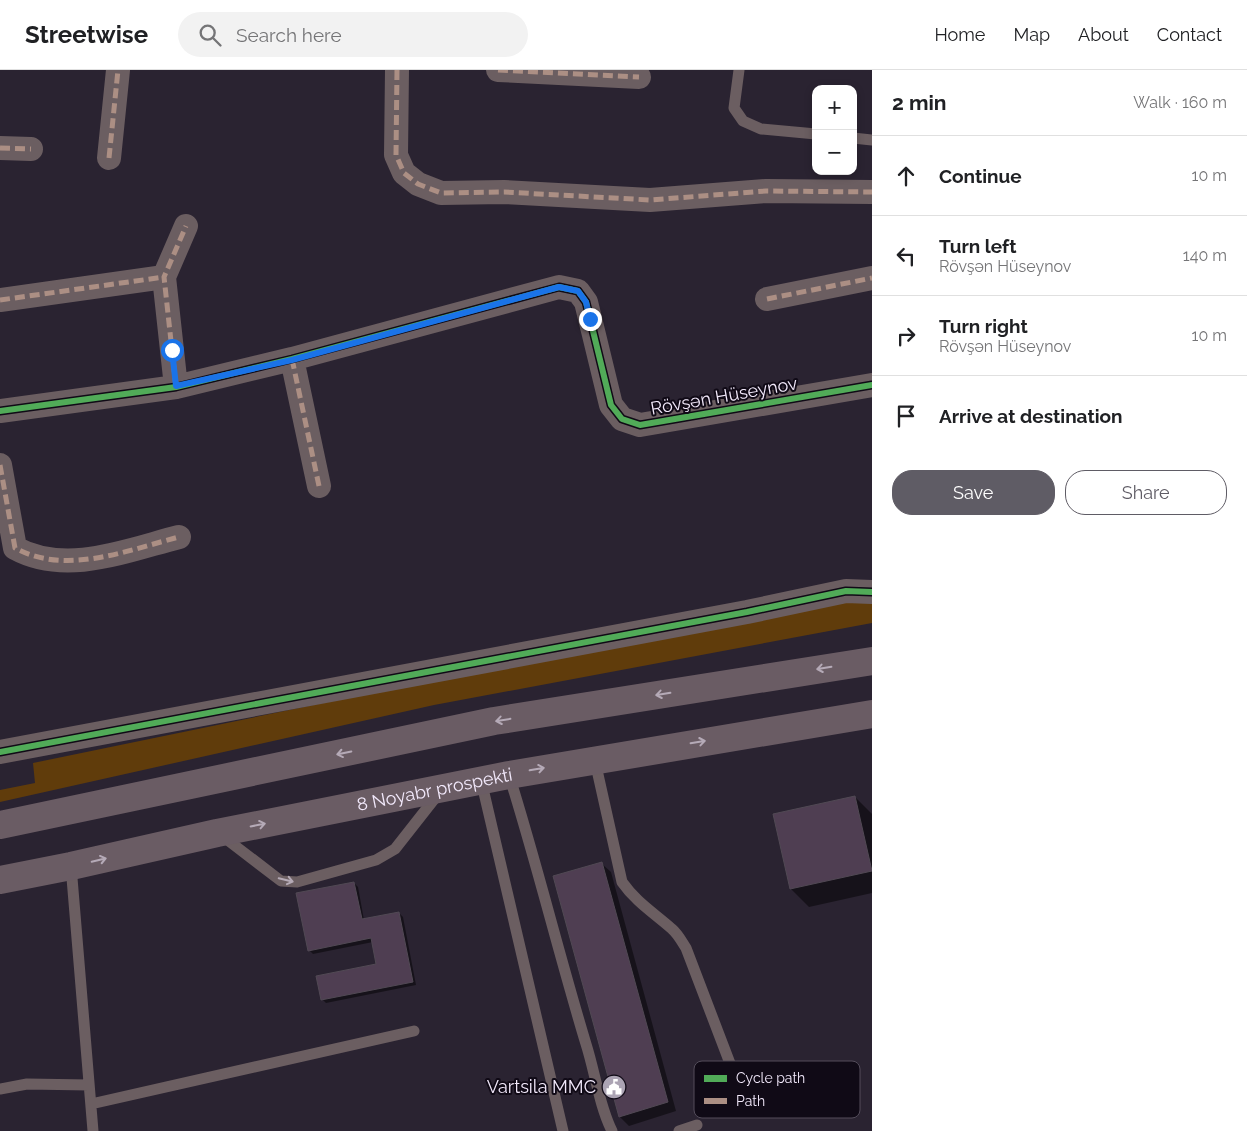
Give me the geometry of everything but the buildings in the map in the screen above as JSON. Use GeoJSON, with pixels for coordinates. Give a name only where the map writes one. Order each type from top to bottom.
{"type":"FeatureCollection","features":[{"type":"Feature","properties":{"kind":"highway"},"geometry":{"type":"LineString","coordinates":[[0,825],[494,721],[872,661]]}},
{"type":"Feature","properties":{"kind":"highway","name":"8 Noyabr prospekti"},"geometry":{"type":"LineString","coordinates":[[0,880],[443,787],[595,759],[872,714]]}},
{"type":"Feature","properties":{"kind":"street"},"geometry":{"type":"LineString","coordinates":[[109,158],[118,70]]}},
{"type":"Feature","properties":{"kind":"street"},"geometry":{"type":"LineString","coordinates":[[397,70],[396,155],[404,174],[418,184],[440,193],[504,192],[650,200],[766,191],[872,192]]}},
{"type":"Feature","properties":{"kind":"street"},"geometry":{"type":"LineString","coordinates":[[498,70],[639,77]]}},
{"type":"Feature","properties":{"kind":"street"},"geometry":{"type":"LineString","coordinates":[[0,148],[31,149]]}},
{"type":"Feature","properties":{"kind":"street"},"geometry":{"type":"LineString","coordinates":[[176,386],[164,277],[186,226]]}},
{"type":"Feature","properties":{"kind":"street"},"geometry":{"type":"LineString","coordinates":[[0,300],[164,277]]}},
{"type":"Feature","properties":{"kind":"street"},"geometry":{"type":"LineString","coordinates":[[766,299],[872,278]]}},
{"type":"Feature","properties":{"kind":"street","name":"Rövşən Hüseynov"},"geometry":{"type":"LineString","coordinates":[[0,411],[176,386],[292,360],[559,287],[578,291],[586,302],[611,406],[622,419],[640,425],[872,385]]}},
{"type":"Feature","properties":{"kind":"street"},"geometry":{"type":"LineString","coordinates":[[292,360],[319,486]]}},
{"type":"Feature","properties":{"kind":"street"},"geometry":{"type":"LineString","coordinates":[[0,465],[16,548],[31,557],[80,562],[179,537]]}},
{"type":"Feature","properties":{"kind":"street"},"geometry":{"type":"LineString","coordinates":[[0,752],[747,612],[846,591],[872,592]]}},
{"type":"Feature","properties":{"kind":"lane"},"geometry":{"type":"LineString","coordinates":[[739,70],[734,108],[743,121],[761,129],[812,134]]}},
{"type":"Feature","properties":{"kind":"lane"},"geometry":{"type":"LineString","coordinates":[[857,138],[872,140]]}},
{"type":"Feature","properties":{"kind":"lane"},"geometry":{"type":"LineString","coordinates":[[595,759],[622,882],[638,902],[674,930],[686,948],[729,1061]]}},
{"type":"Feature","properties":{"kind":"lane"},"geometry":{"type":"LineString","coordinates":[[508,775],[534,855],[553,932],[596,1077],[606,1119],[612,1131]]}},
{"type":"Feature","properties":{"kind":"lane"},"geometry":{"type":"LineString","coordinates":[[481,780],[563,1131]]}},
{"type":"Feature","properties":{"kind":"lane"},"geometry":{"type":"LineString","coordinates":[[217,833],[281,880],[297,882],[376,860],[394,848],[443,787]]}},
{"type":"Feature","properties":{"kind":"lane"},"geometry":{"type":"LineString","coordinates":[[71,866],[93,1131]]}},
{"type":"Feature","properties":{"kind":"lane"},"geometry":{"type":"LineString","coordinates":[[91,1104],[414,1031]]}},
{"type":"Feature","properties":{"kind":"lane"},"geometry":{"type":"LineString","coordinates":[[0,1089],[27,1084],[89,1085]]}},
{"type":"Feature","properties":{"kind":"lane"},"geometry":{"type":"LineString","coordinates":[[678,1131],[697,1125]]}},
{"type":"Feature","properties":{"kind":"shaded area"},"geometry":{"type":"Polygon","coordinates":[[[849,600],[872,601],[872,623],[434,705],[0,802],[0,790],[35,783],[33,763],[425,682],[849,600]]]}},
{"type":"Feature","properties":{"kind":"marked path"},"geometry":{"type":"LineString","coordinates":[[109,158],[118,70]]}},
{"type":"Feature","properties":{"kind":"marked path"},"geometry":{"type":"LineString","coordinates":[[397,70],[396,155],[404,173],[418,184],[441,193],[504,192],[650,200],[766,191],[872,192]]}},
{"type":"Feature","properties":{"kind":"marked path"},"geometry":{"type":"LineString","coordinates":[[498,70],[639,77]]}},
{"type":"Feature","properties":{"kind":"marked path"},"geometry":{"type":"LineString","coordinates":[[0,148],[31,149]]}},
{"type":"Feature","properties":{"kind":"marked path"},"geometry":{"type":"LineString","coordinates":[[176,387],[164,277],[186,226]]}},
{"type":"Feature","properties":{"kind":"marked path"},"geometry":{"type":"LineString","coordinates":[[0,300],[164,277]]}},
{"type":"Feature","properties":{"kind":"marked path"},"geometry":{"type":"LineString","coordinates":[[767,299],[872,278]]}},
{"type":"Feature","properties":{"kind":"marked path"},"geometry":{"type":"LineString","coordinates":[[292,359],[319,486]]}},
{"type":"Feature","properties":{"kind":"marked path"},"geometry":{"type":"LineString","coordinates":[[0,465],[15,548],[35,556],[55,560],[76,560],[118,554],[179,537]]}},
{"type":"Feature","properties":{"kind":"cycle path"},"geometry":{"type":"LineString","coordinates":[[0,411],[176,387],[292,359],[559,287],[578,291],[586,302],[611,405],[622,419],[640,425],[872,385]]}},
{"type":"Feature","properties":{"kind":"cycle path"},"geometry":{"type":"LineString","coordinates":[[0,752],[747,612],[846,591],[872,592]]}},
{"type":"Feature","properties":{"kind":"place","name":"Vartsila MMC"},"geometry":{"type":"Point","coordinates":[614,1087]}},
{"type":"Feature","properties":{"kind":"route"},"geometry":{"type":"LineString","coordinates":[[172,350],[176,386],[292,360],[559,287],[578,291],[586,302],[590,319]]}}]}
